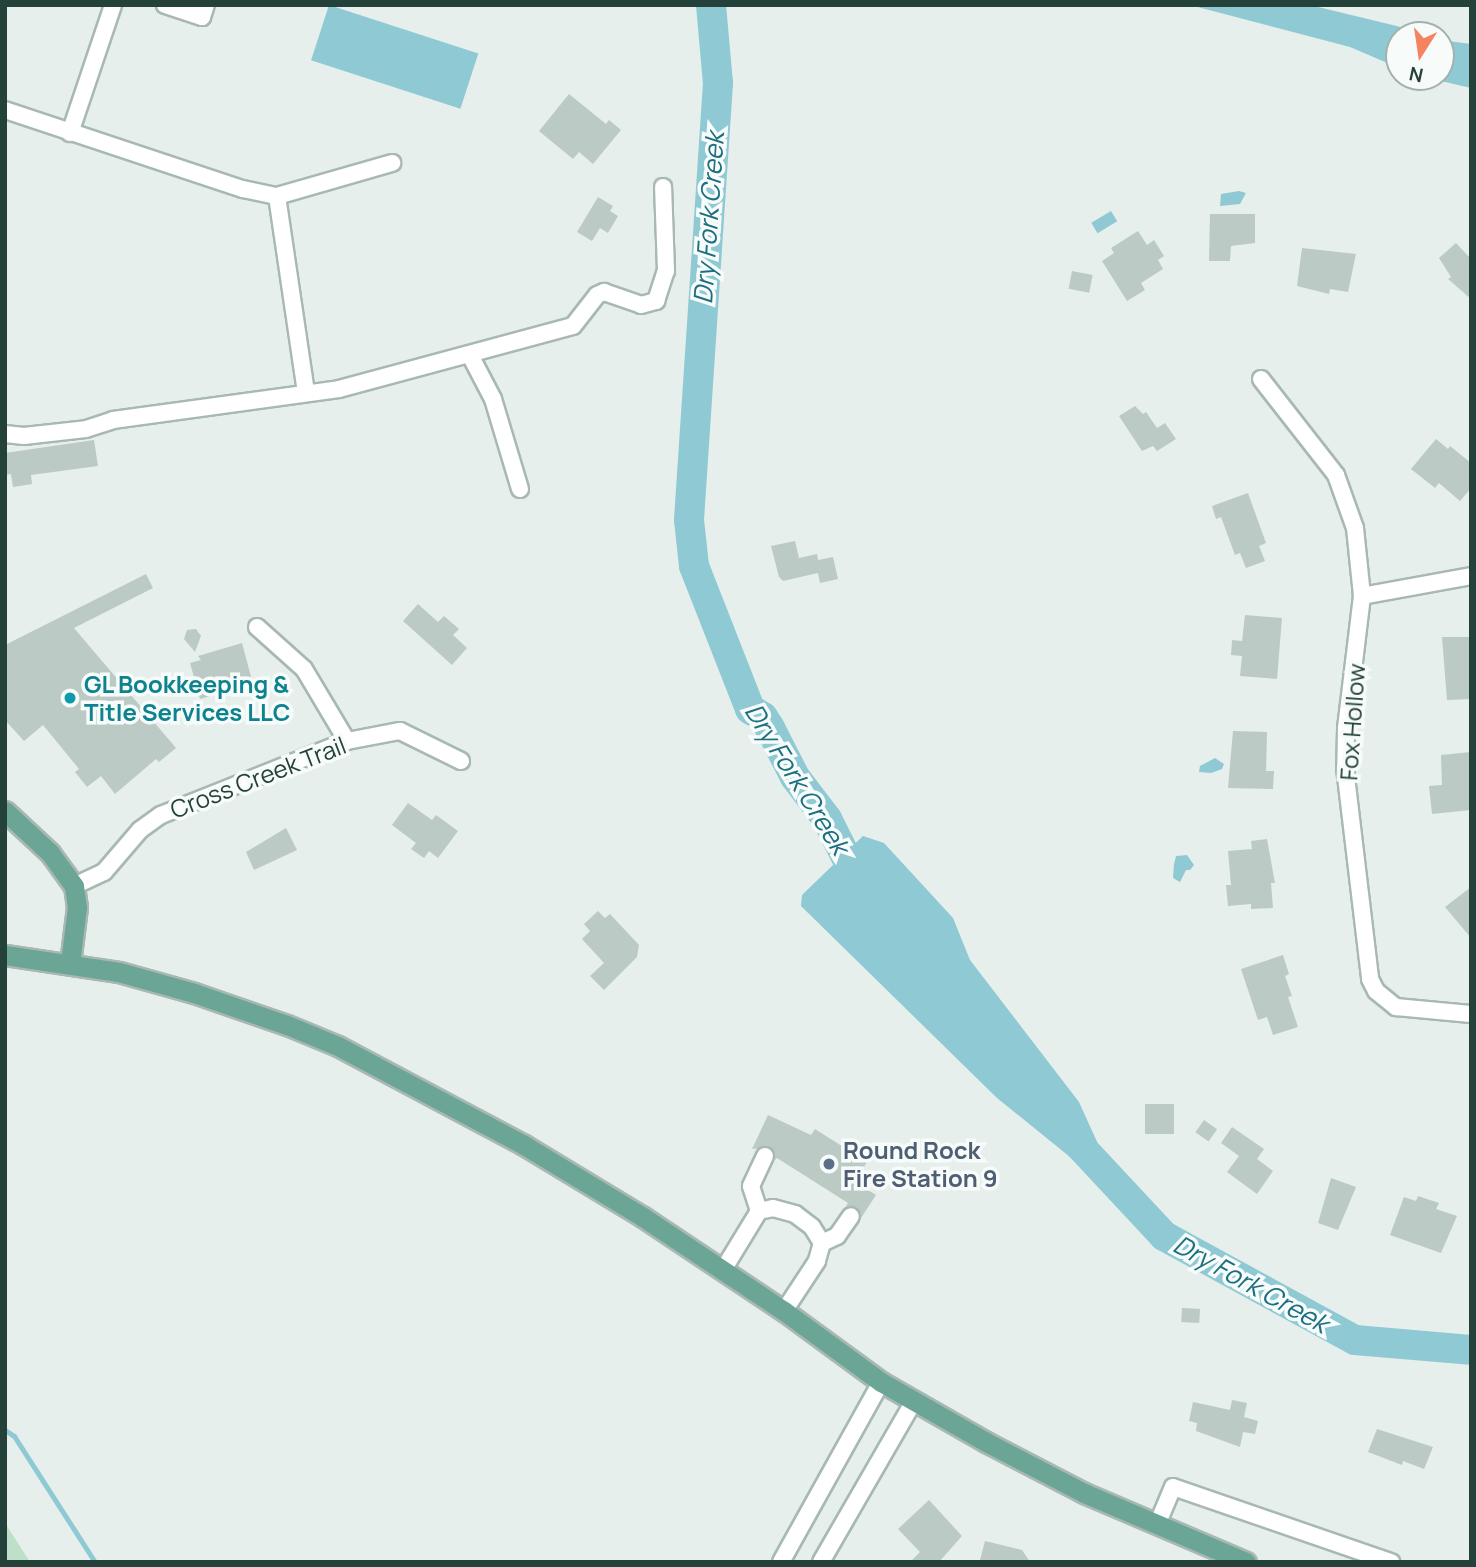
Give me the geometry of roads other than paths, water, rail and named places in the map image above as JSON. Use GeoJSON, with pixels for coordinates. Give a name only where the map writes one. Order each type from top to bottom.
{"type":"FeatureCollection","features":[{"type":"Feature","properties":{"kind":"main road"},"geometry":{"type":"LineString","coordinates":[[5,811],[50,853],[74,886],[76,907],[70,962]]}},
{"type":"Feature","properties":{"kind":"main road"},"geometry":{"type":"LineString","coordinates":[[5,955],[70,962],[119,972],[194,993],[338,1046],[524,1145],[723,1270],[785,1311],[881,1382],[914,1401],[1035,1469],[1246,1562]]}},
{"type":"Feature","properties":{"kind":"street"},"geometry":{"type":"LineString","coordinates":[[70,133],[113,5]]}},
{"type":"Feature","properties":{"kind":"street"},"geometry":{"type":"LineString","coordinates":[[165,5],[202,17],[206,5]]}},
{"type":"Feature","properties":{"kind":"street"},"geometry":{"type":"LineString","coordinates":[[5,110],[243,189],[277,195],[393,163]]}},
{"type":"Feature","properties":{"kind":"street"},"geometry":{"type":"LineString","coordinates":[[5,434],[24,436],[86,429],[113,420],[339,389],[573,326],[597,295],[604,292],[640,305],[656,301],[666,271],[663,187]]}},
{"type":"Feature","properties":{"kind":"street"},"geometry":{"type":"LineString","coordinates":[[277,195],[306,392]]}},
{"type":"Feature","properties":{"kind":"street"},"geometry":{"type":"LineString","coordinates":[[470,355],[493,399],[520,489]]}},
{"type":"Feature","properties":{"kind":"street","name":"Fox Hollow"},"geometry":{"type":"LineString","coordinates":[[1261,379],[1336,475],[1355,528],[1362,596],[1346,729],[1345,768],[1370,979],[1376,991],[1396,1007],[1471,1014]]}},
{"type":"Feature","properties":{"kind":"street"},"geometry":{"type":"LineString","coordinates":[[1362,596],[1471,576]]}},
{"type":"Feature","properties":{"kind":"street"},"geometry":{"type":"LineString","coordinates":[[257,626],[304,669],[347,740]]}},
{"type":"Feature","properties":{"kind":"street","name":"Cross Creek Trail"},"geometry":{"type":"LineString","coordinates":[[74,886],[104,872],[140,830],[161,815],[347,740],[400,731],[461,761]]}},
{"type":"Feature","properties":{"kind":"street"},"geometry":{"type":"LineString","coordinates":[[759,1211],[751,1185],[765,1156]]}},
{"type":"Feature","properties":{"kind":"street"},"geometry":{"type":"LineString","coordinates":[[723,1270],[759,1211],[773,1208],[796,1213],[812,1227],[822,1243],[817,1261],[785,1311]]}},
{"type":"Feature","properties":{"kind":"street"},"geometry":{"type":"LineString","coordinates":[[822,1243],[837,1236],[851,1216]]}},
{"type":"Feature","properties":{"kind":"street"},"geometry":{"type":"LineString","coordinates":[[780,1562],[881,1382]]}},
{"type":"Feature","properties":{"kind":"street"},"geometry":{"type":"LineString","coordinates":[[821,1562],[914,1401]]}},
{"type":"Feature","properties":{"kind":"street"},"geometry":{"type":"LineString","coordinates":[[1157,1525],[1173,1487],[1391,1562]]}},
{"type":"Feature","properties":{"kind":"water"},"geometry":{"type":"Polygon","coordinates":[[[329,5],[478,54],[460,109],[311,60],[329,5]]]}},
{"type":"Feature","properties":{"kind":"water"},"geometry":{"type":"Polygon","coordinates":[[[1190,5],[1310,5],[1385,23],[1385,62],[1350,47],[1190,5]]]}},
{"type":"Feature","properties":{"kind":"water"},"geometry":{"type":"Polygon","coordinates":[[[1455,42],[1471,44],[1471,88],[1455,84],[1455,42]]]}},
{"type":"Feature","properties":{"kind":"water"},"geometry":{"type":"Polygon","coordinates":[[[1239,191],[1246,193],[1240,204],[1220,206],[1221,194],[1239,191]]]}},
{"type":"Feature","properties":{"kind":"water"},"geometry":{"type":"Polygon","coordinates":[[[1111,211],[1117,221],[1097,233],[1091,223],[1111,211]]]}},
{"type":"Feature","properties":{"kind":"water"},"geometry":{"type":"Polygon","coordinates":[[[1215,758],[1224,764],[1222,769],[1211,773],[1199,772],[1200,766],[1215,758]]]}},
{"type":"Feature","properties":{"kind":"water"},"geometry":{"type":"Polygon","coordinates":[[[863,836],[884,843],[953,918],[970,960],[1079,1102],[1098,1144],[1091,1174],[997,1098],[801,906],[802,895],[863,836]]]}},
{"type":"Feature","properties":{"kind":"water"},"geometry":{"type":"Polygon","coordinates":[[[1187,855],[1194,865],[1190,870],[1186,870],[1180,882],[1173,878],[1176,856],[1187,855]]]}},
{"type":"Feature","properties":{"kind":"waterway","name":"Dry Fork Creek"},"geometry":{"type":"LineString","coordinates":[[711,5],[718,83],[689,520],[694,566],[750,709],[763,717],[795,777],[827,819],[849,863],[857,891]]}},
{"type":"Feature","properties":{"kind":"waterway","name":"Dry Fork Creek"},"geometry":{"type":"LineString","coordinates":[[1067,1132],[1164,1236],[1355,1340],[1471,1350]]}},
{"type":"Feature","properties":{"kind":"waterway"},"geometry":{"type":"LineString","coordinates":[[5,1430],[14,1436],[95,1562]]}},
{"type":"Feature","properties":{"kind":"place","name":"GL Bookkeeping & Title Services LLC"},"geometry":{"type":"Point","coordinates":[70,698]}},
{"type":"Feature","properties":{"kind":"place","name":"Round Rock Fire Station 9"},"geometry":{"type":"Point","coordinates":[829,1164]}}]}
